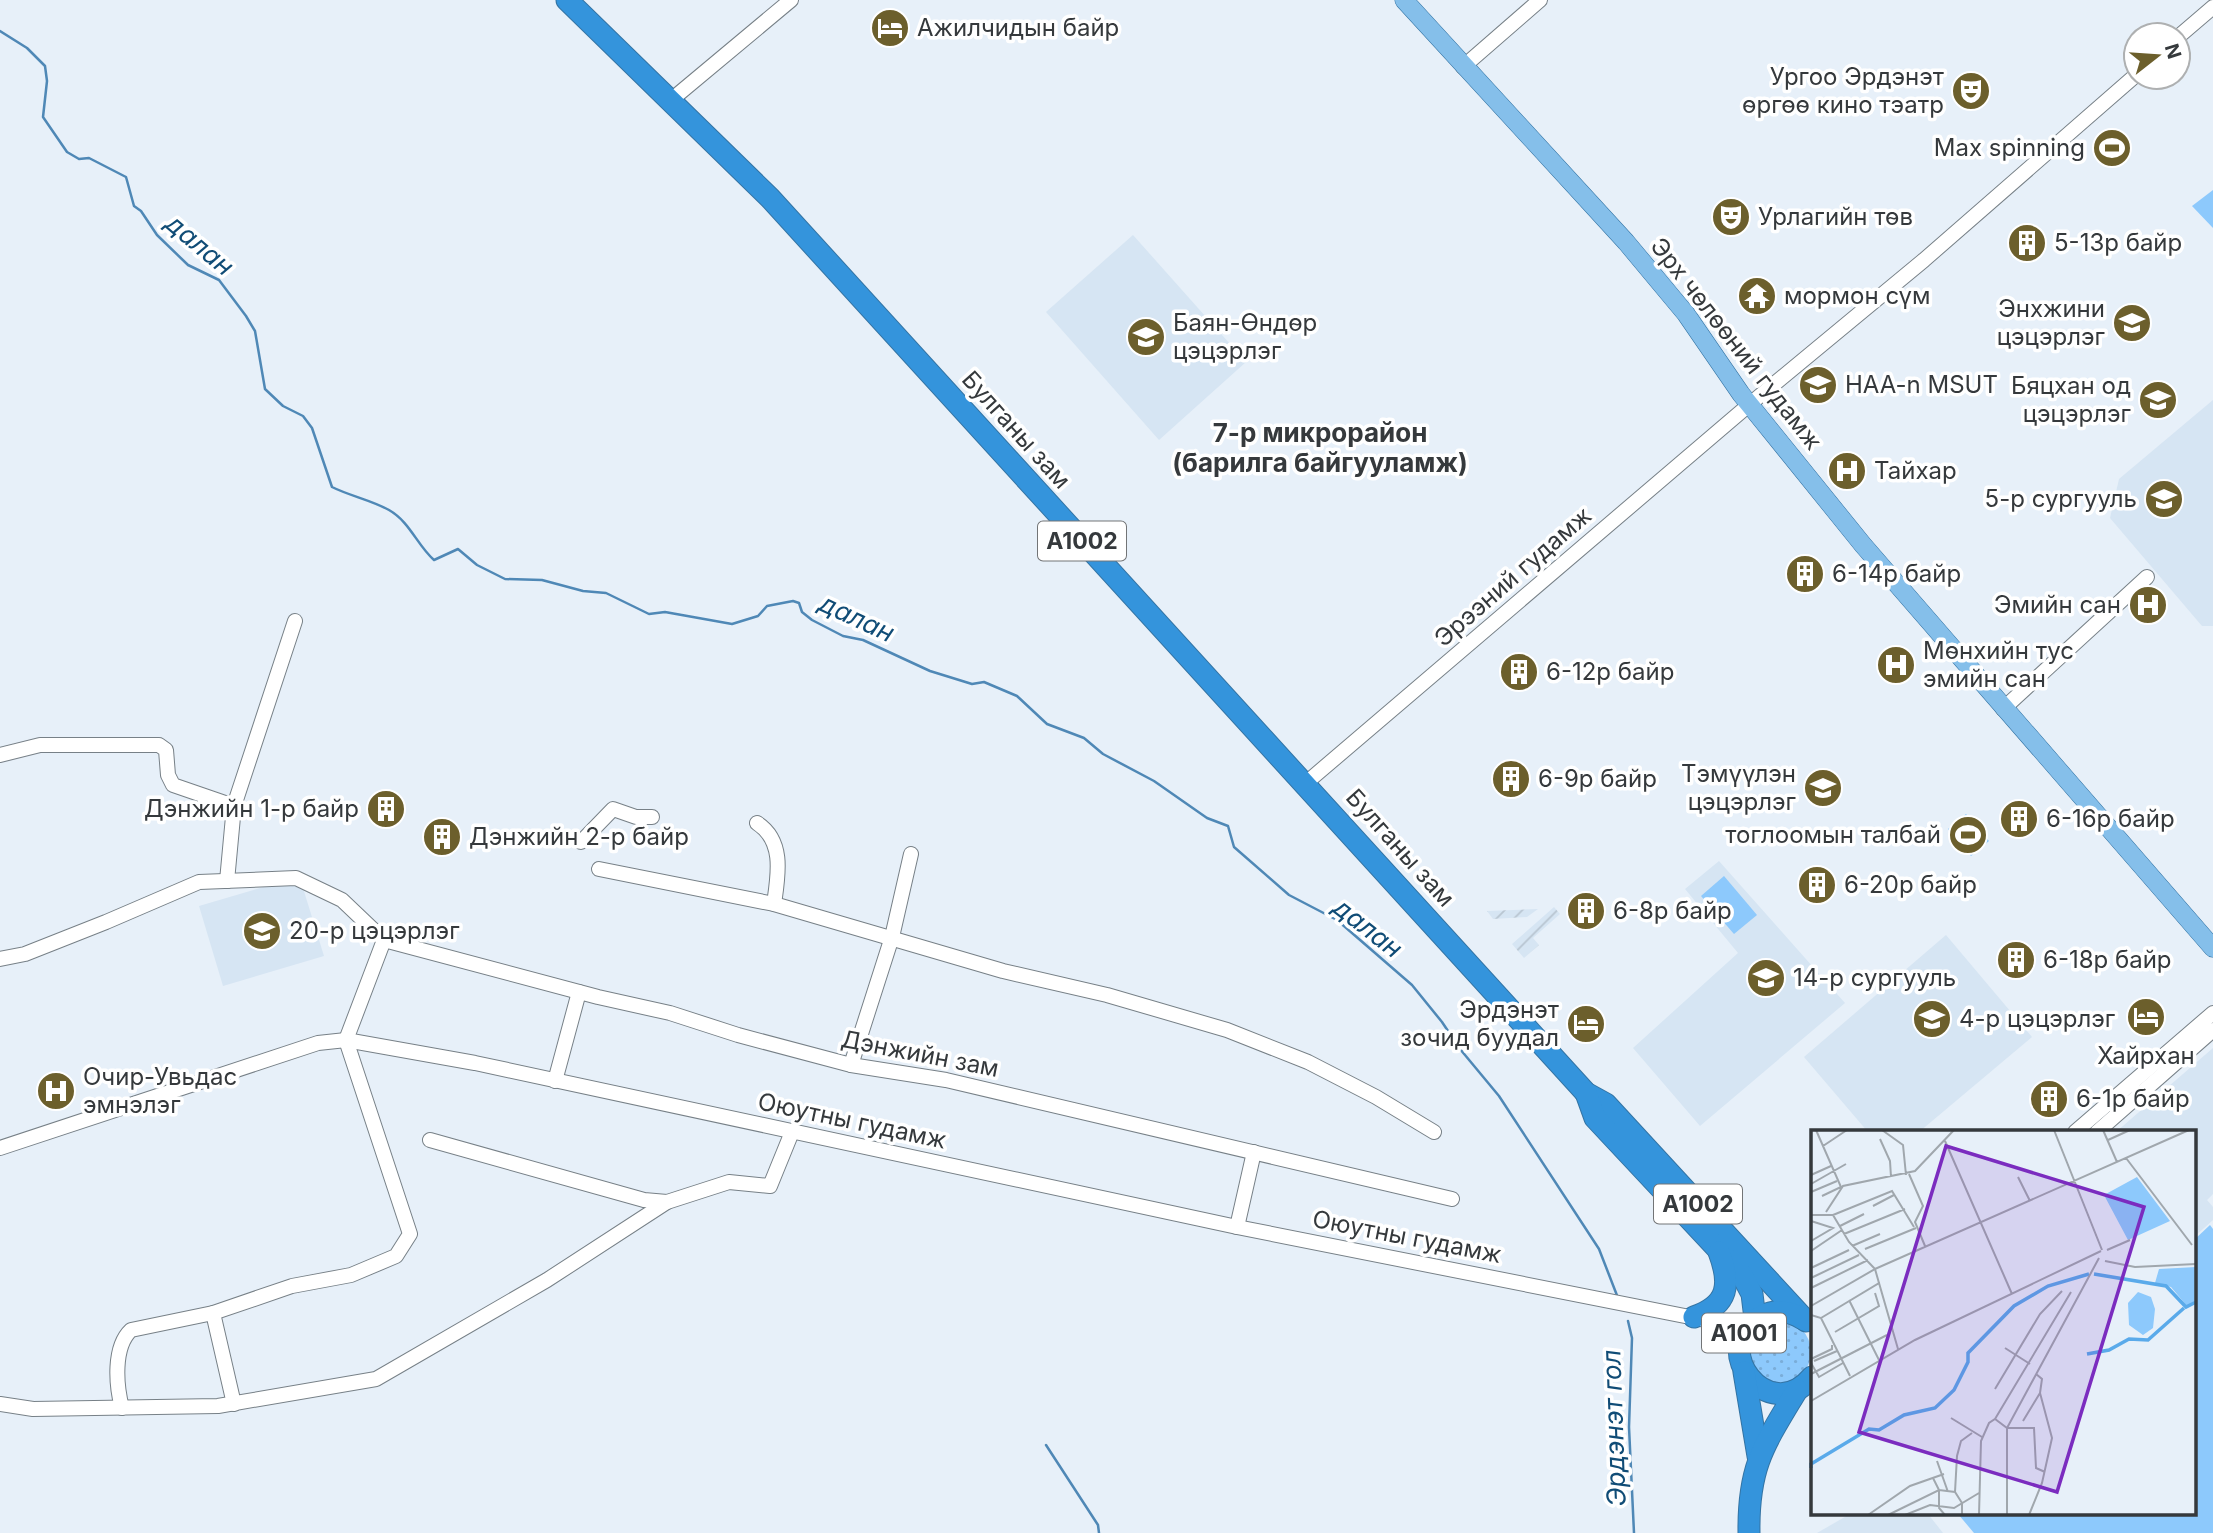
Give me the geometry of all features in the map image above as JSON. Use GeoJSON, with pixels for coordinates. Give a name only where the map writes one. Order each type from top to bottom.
{"type":"FeatureCollection","features":[{"type":"Feature","properties":{"kind":"highway","name":"Булганы зам"},"geometry":{"type":"LineString","coordinates":[[567,0],[778,207],[1586,1093],[1606,1104],[1809,1324]]}},
{"type":"Feature","properties":{"kind":"highway","name":"Булганы зам"},"geometry":{"type":"LineString","coordinates":[[1586,1093],[1595,1118],[1717,1247],[1748,1284],[1753,1322]]}},
{"type":"Feature","properties":{"kind":"highway"},"geometry":{"type":"LineString","coordinates":[[1700,1318],[1724,1295],[1724,1269],[1717,1247]]}},
{"type":"Feature","properties":{"kind":"highway","name":"A1001"},"geometry":{"type":"LineString","coordinates":[[1758,1456],[1740,1343],[1753,1322],[1776,1311],[1786,1312],[1809,1324]]}},
{"type":"Feature","properties":{"kind":"highway","name":"A1001"},"geometry":{"type":"LineString","coordinates":[[1742,1363],[1750,1380],[1767,1391],[1787,1393],[1807,1385]]}},
{"type":"Feature","properties":{"kind":"highway","name":"A1001"},"geometry":{"type":"LineString","coordinates":[[1749,1533],[1748,1497],[1758,1456],[1807,1385]]}},
{"type":"Feature","properties":{"kind":"main road","name":"Эрх чөлөөний гудамж"},"geometry":{"type":"LineString","coordinates":[[1404,0],[1626,242],[1686,314],[1750,404],[1863,545],[2213,948]]}},
{"type":"Feature","properties":{"kind":"street"},"geometry":{"type":"LineString","coordinates":[[670,101],[791,0]]}},
{"type":"Feature","properties":{"kind":"street"},"geometry":{"type":"LineString","coordinates":[[1463,67],[1540,0]]}},
{"type":"Feature","properties":{"kind":"street"},"geometry":{"type":"LineString","coordinates":[[2192,25],[2213,6]]}},
{"type":"Feature","properties":{"kind":"street","name":"Эрээний гудамж"},"geometry":{"type":"LineString","coordinates":[[1306,783],[1750,404],[1924,260],[2122,87]]}},
{"type":"Feature","properties":{"kind":"street"},"geometry":{"type":"LineString","coordinates":[[2003,709],[2147,577]]}},
{"type":"Feature","properties":{"kind":"street"},"geometry":{"type":"LineString","coordinates":[[227,881],[234,806],[295,621]]}},
{"type":"Feature","properties":{"kind":"street"},"geometry":{"type":"LineString","coordinates":[[0,755],[40,745],[159,746],[166,750],[168,775],[173,785],[234,806]]}},
{"type":"Feature","properties":{"kind":"street"},"geometry":{"type":"LineString","coordinates":[[581,842],[613,809],[636,817],[652,817]]}},
{"type":"Feature","properties":{"kind":"street"},"geometry":{"type":"LineString","coordinates":[[757,823],[775,846],[779,863],[774,904]]}},
{"type":"Feature","properties":{"kind":"street"},"geometry":{"type":"LineString","coordinates":[[851,1065],[892,937],[911,854]]}},
{"type":"Feature","properties":{"kind":"street"},"geometry":{"type":"LineString","coordinates":[[599,869],[774,904],[1003,971],[1107,995],[1227,1030],[1308,1062],[1376,1097],[1434,1132]]}},
{"type":"Feature","properties":{"kind":"street"},"geometry":{"type":"LineString","coordinates":[[0,959],[25,954],[106,922],[182,887],[227,881],[296,878],[342,900],[384,940],[346,1040],[410,1234],[396,1256],[351,1275],[292,1286],[213,1313],[140,1326],[124,1336],[121,1344],[118,1391],[122,1408]]}},
{"type":"Feature","properties":{"kind":"street","name":"Дэнжийн зам"},"geometry":{"type":"LineString","coordinates":[[384,940],[579,992],[670,1013],[738,1035],[851,1065],[946,1080],[1452,1199]]}},
{"type":"Feature","properties":{"kind":"street"},"geometry":{"type":"LineString","coordinates":[[555,1081],[579,992]]}},
{"type":"Feature","properties":{"kind":"street"},"geometry":{"type":"LineString","coordinates":[[2077,1130],[2213,1013]]}},
{"type":"Feature","properties":{"kind":"street"},"geometry":{"type":"LineString","coordinates":[[2099,1130],[2213,1030]]}},
{"type":"Feature","properties":{"kind":"street","name":"Оюутны гудамж"},"geometry":{"type":"LineString","coordinates":[[0,1148],[318,1043],[346,1040],[555,1081],[1237,1227],[1700,1318],[1753,1322]]}},
{"type":"Feature","properties":{"kind":"street"},"geometry":{"type":"LineString","coordinates":[[0,1404],[33,1409],[234,1404],[376,1379],[547,1280],[667,1202],[729,1182],[770,1186],[792,1132]]}},
{"type":"Feature","properties":{"kind":"street"},"geometry":{"type":"LineString","coordinates":[[430,1140],[644,1200],[667,1202]]}},
{"type":"Feature","properties":{"kind":"street"},"geometry":{"type":"LineString","coordinates":[[1237,1227],[1254,1152]]}},
{"type":"Feature","properties":{"kind":"street"},"geometry":{"type":"LineString","coordinates":[[213,1313],[234,1404]]}},
{"type":"Feature","properties":{"kind":"street"},"geometry":{"type":"LineString","coordinates":[[1700,1318],[1724,1335],[1742,1363]]}},
{"type":"Feature","properties":{"kind":"shaded area"},"geometry":{"type":"Polygon","coordinates":[[[2213,190],[2213,228],[2192,206],[2213,190]]]}},
{"type":"Feature","properties":{"kind":"shaded area","name":"Баян-Өндөр цэцэрлэг"},"geometry":{"type":"Polygon","coordinates":[[[1133,235],[1246,362],[1159,440],[1046,312],[1133,235]]]}},
{"type":"Feature","properties":{"kind":"shaded area","name":"5-р сургууль"},"geometry":{"type":"Polygon","coordinates":[[[2213,400],[2213,626],[2202,626],[2110,518],[2119,479],[2213,400]]]}},
{"type":"Feature","properties":{"kind":"shaded area","name":"тоглоомын талбай"},"geometry":{"type":"Polygon","coordinates":[[[1966,814],[1989,841],[1971,856],[1948,829],[1966,814]]]}},
{"type":"Feature","properties":{"kind":"shaded area","name":"14-р сургууль"},"geometry":{"type":"Polygon","coordinates":[[[1719,861],[1845,1003],[1700,1126],[1633,1048],[1738,953],[1685,889],[1719,861]]]}},
{"type":"Feature","properties":{"kind":"shaded area"},"geometry":{"type":"Polygon","coordinates":[[[1724,876],[1757,915],[1734,934],[1701,896],[1724,876]]]}},
{"type":"Feature","properties":{"kind":"shaded area","name":"20-р цэцэрлэг"},"geometry":{"type":"Polygon","coordinates":[[[277,883],[303,888],[324,956],[223,986],[199,906],[277,883]]]}},
{"type":"Feature","properties":{"kind":"shaded area"},"geometry":{"type":"Polygon","coordinates":[[[1554,907],[1560,914],[1533,938],[1539,945],[1524,958],[1512,944],[1554,907]]]}},
{"type":"Feature","properties":{"kind":"shaded area"},"geometry":{"type":"Polygon","coordinates":[[[1538,909],[1527,917],[1493,919],[1487,911],[1538,909]]]}},
{"type":"Feature","properties":{"kind":"shaded area","name":"4-р цэцэрлэг"},"geometry":{"type":"Polygon","coordinates":[[[1946,935],[2032,1037],[1921,1130],[1866,1130],[1804,1057],[1946,935]]]}},
{"type":"Feature","properties":{"kind":"shaded area"},"geometry":{"type":"Polygon","coordinates":[[[2213,1048],[2213,1194],[2207,1200],[2213,1207],[2213,1220],[2196,1235],[2196,1130],[2118,1130],[2213,1048]]]}},
{"type":"Feature","properties":{"kind":"shaded area"},"geometry":{"type":"Polygon","coordinates":[[[2210,1225],[2213,1229],[2213,1533],[1974,1533],[1960,1516],[2196,1516],[2196,1238],[2210,1225]]]}},
{"type":"Feature","properties":{"kind":"shaded area"},"geometry":{"type":"Polygon","coordinates":[[[1779,1320],[1797,1326],[1805,1334],[1811,1352],[1805,1370],[1797,1378],[1779,1384],[1761,1378],[1753,1370],[1747,1352],[1753,1334],[1761,1326],[1779,1320]]]}},
{"type":"Feature","properties":{"kind":"shaded area"},"geometry":{"type":"Polygon","coordinates":[[[1847,1516],[1930,1516],[1943,1533],[1817,1533],[1847,1516]]]}},
{"type":"Feature","properties":{"kind":"waterway","name":"далан"},"geometry":{"type":"LineString","coordinates":[[0,31],[27,48],[45,66],[47,81],[43,117],[67,152],[79,159],[89,158],[126,177],[134,206],[141,211],[157,235],[188,265],[219,280],[246,316],[255,331],[265,389],[283,406],[303,416],[312,428],[332,487],[396,515],[434,560],[458,549],[477,565],[505,579],[542,580],[583,591],[606,593],[649,614],[665,612],[732,624],[758,616],[767,606],[793,601],[799,603],[802,612],[812,620],[843,636],[863,640],[930,671],[972,684],[984,682],[1017,696],[1047,724],[1084,738],[1103,754],[1154,781],[1207,818],[1228,826],[1234,847],[1289,895],[1337,920],[1412,985],[1499,1096],[1599,1249],[1618,1298]]}},
{"type":"Feature","properties":{"kind":"waterway","name":"Эрдэнэт гол"},"geometry":{"type":"LineString","coordinates":[[1628,1321],[1632,1338],[1629,1427],[1634,1533]]}},
{"type":"Feature","properties":{"kind":"waterway"},"geometry":{"type":"LineString","coordinates":[[1046,1445],[1098,1525],[1099,1533]]}},
{"type":"Feature","properties":{"kind":"place","name":"Ажилчидын байр"},"geometry":{"type":"Point","coordinates":[890,28]}},
{"type":"Feature","properties":{"kind":"place","name":"Ургоо Эрдэнэт өргөө кино тэатр"},"geometry":{"type":"Point","coordinates":[1971,91]}},
{"type":"Feature","properties":{"kind":"place","name":"Max spinning"},"geometry":{"type":"Point","coordinates":[2112,148]}},
{"type":"Feature","properties":{"kind":"place","name":"Урлагийн төв"},"geometry":{"type":"Point","coordinates":[1731,217]}},
{"type":"Feature","properties":{"kind":"place","name":"5-13р байр"},"geometry":{"type":"Point","coordinates":[2027,243]}},
{"type":"Feature","properties":{"kind":"place","name":"мормон сүм"},"geometry":{"type":"Point","coordinates":[1757,296]}},
{"type":"Feature","properties":{"kind":"place","name":"Энхжини цэцэрлэг"},"geometry":{"type":"Point","coordinates":[2132,323]}},
{"type":"Feature","properties":{"kind":"place","name":"Баян-Өндөр цэцэрлэг"},"geometry":{"type":"Point","coordinates":[1146,337]}},
{"type":"Feature","properties":{"kind":"place","name":"HAA-n MSUT"},"geometry":{"type":"Point","coordinates":[1818,385]}},
{"type":"Feature","properties":{"kind":"place","name":"Бяцхан од цэцэрлэг"},"geometry":{"type":"Point","coordinates":[2158,400]}},
{"type":"Feature","properties":{"kind":"place","name":"Тайхар"},"geometry":{"type":"Point","coordinates":[1847,471]}},
{"type":"Feature","properties":{"kind":"place","name":"5-р сургууль"},"geometry":{"type":"Point","coordinates":[2164,499]}},
{"type":"Feature","properties":{"kind":"place","name":"6-14р байр"},"geometry":{"type":"Point","coordinates":[1805,574]}},
{"type":"Feature","properties":{"kind":"place","name":"Эмийн сан"},"geometry":{"type":"Point","coordinates":[2148,605]}},
{"type":"Feature","properties":{"kind":"place","name":"Мөнхийн тус эмийн сан"},"geometry":{"type":"Point","coordinates":[1896,665]}},
{"type":"Feature","properties":{"kind":"place","name":"6-12р байр"},"geometry":{"type":"Point","coordinates":[1519,672]}},
{"type":"Feature","properties":{"kind":"place","name":"6-9р байр"},"geometry":{"type":"Point","coordinates":[1511,779]}},
{"type":"Feature","properties":{"kind":"place","name":"Тэмүүлэн цэцэрлэг"},"geometry":{"type":"Point","coordinates":[1823,788]}},
{"type":"Feature","properties":{"kind":"place","name":"Дэнжийн 1-р байр"},"geometry":{"type":"Point","coordinates":[386,809]}},
{"type":"Feature","properties":{"kind":"place","name":"6-16р байр"},"geometry":{"type":"Point","coordinates":[2019,819]}},
{"type":"Feature","properties":{"kind":"place","name":"тоглоомын талбай"},"geometry":{"type":"Point","coordinates":[1968,835]}},
{"type":"Feature","properties":{"kind":"place","name":"Дэнжийн 2-р байр"},"geometry":{"type":"Point","coordinates":[442,837]}},
{"type":"Feature","properties":{"kind":"place","name":"6-20р байр"},"geometry":{"type":"Point","coordinates":[1817,885]}},
{"type":"Feature","properties":{"kind":"place","name":"6-8р байр"},"geometry":{"type":"Point","coordinates":[1586,911]}},
{"type":"Feature","properties":{"kind":"place","name":"20-р цэцэрлэг"},"geometry":{"type":"Point","coordinates":[262,931]}},
{"type":"Feature","properties":{"kind":"place","name":"6-18р байр"},"geometry":{"type":"Point","coordinates":[2016,960]}},
{"type":"Feature","properties":{"kind":"place","name":"14-р сургууль"},"geometry":{"type":"Point","coordinates":[1766,978]}},
{"type":"Feature","properties":{"kind":"place","name":"Хайрхан"},"geometry":{"type":"Point","coordinates":[2146,1017]}},
{"type":"Feature","properties":{"kind":"place","name":"4-р цэцэрлэг"},"geometry":{"type":"Point","coordinates":[1932,1019]}},
{"type":"Feature","properties":{"kind":"place","name":"Эрдэнэт зочид буудал"},"geometry":{"type":"Point","coordinates":[1586,1024]}},
{"type":"Feature","properties":{"kind":"place","name":"Oчир-Увьдас эмнэлэг"},"geometry":{"type":"Point","coordinates":[56,1091]}},
{"type":"Feature","properties":{"kind":"place","name":"6-1р байр"},"geometry":{"type":"Point","coordinates":[2049,1099]}},
{"type":"Feature","properties":{"kind":"district","name":"7-р микрорайон (барилга байгууламж)"},"geometry":{"type":"Point","coordinates":[1320,448]}}]}
